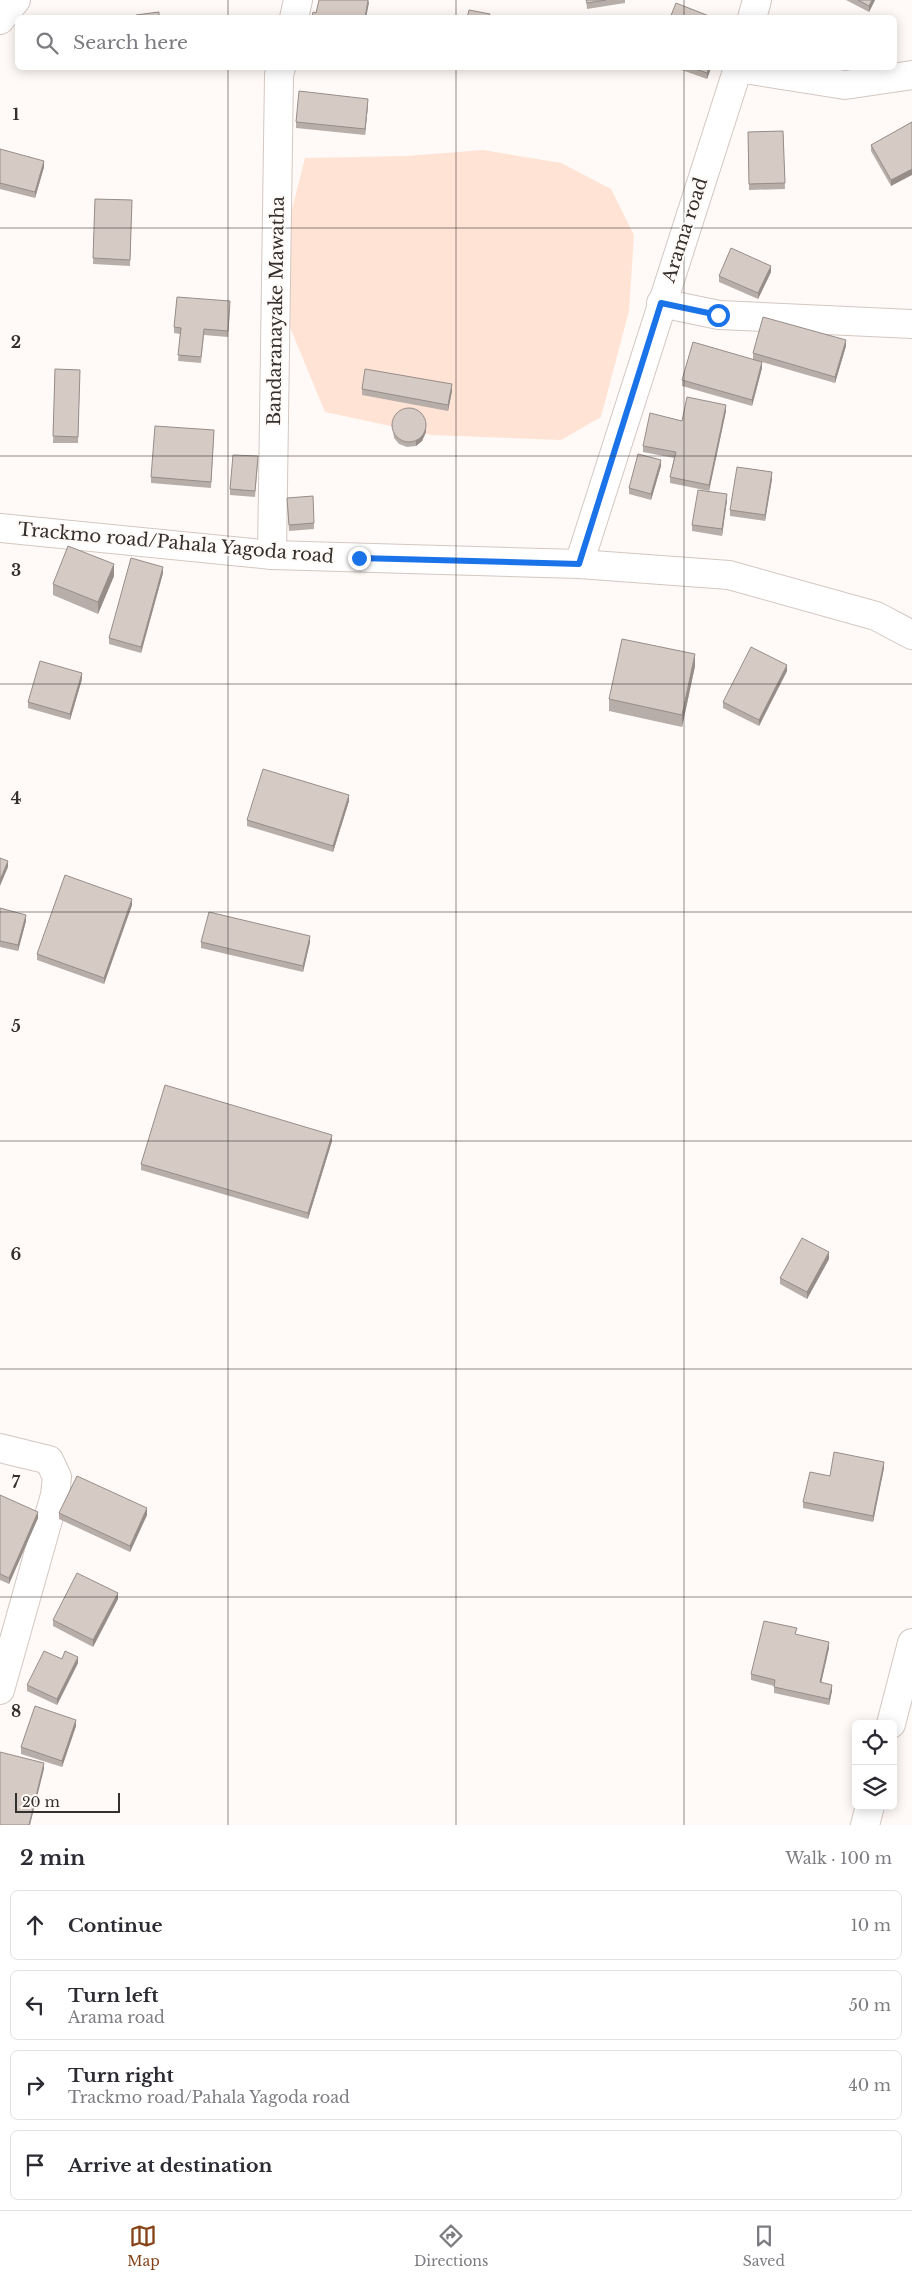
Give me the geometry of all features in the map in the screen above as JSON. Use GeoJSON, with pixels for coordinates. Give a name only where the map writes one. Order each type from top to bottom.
{"type":"FeatureCollection","features":[{"type":"Feature","properties":{"kind":"street"},"geometry":{"type":"LineString","coordinates":[[0,20],[16,0]]}},
{"type":"Feature","properties":{"kind":"street"},"geometry":{"type":"LineString","coordinates":[[295,15],[298,0]]}},
{"type":"Feature","properties":{"kind":"street"},"geometry":{"type":"LineString","coordinates":[[753,15],[757,0]]}},
{"type":"Feature","properties":{"kind":"street","name":"Bandaranayake Mawatha"},"geometry":{"type":"LineString","coordinates":[[272,555],[281,70]]}},
{"type":"Feature","properties":{"kind":"street","name":"Arama road"},"geometry":{"type":"LineString","coordinates":[[579,564],[661,303],[737,70]]}},
{"type":"Feature","properties":{"kind":"street"},"geometry":{"type":"LineString","coordinates":[[751,70],[845,84],[912,76]]}},
{"type":"Feature","properties":{"kind":"street"},"geometry":{"type":"LineString","coordinates":[[661,303],[718,315],[912,324]]}},
{"type":"Feature","properties":{"kind":"street","name":"Trackmo road/Pahala Yagoda road"},"geometry":{"type":"LineString","coordinates":[[0,528],[272,555],[579,564],[728,575],[876,616],[912,635]]}},
{"type":"Feature","properties":{"kind":"street"},"geometry":{"type":"LineString","coordinates":[[0,1448],[49,1460],[56,1476],[55,1494],[0,1690]]}},
{"type":"Feature","properties":{"kind":"street"},"geometry":{"type":"LineString","coordinates":[[892,1720],[912,1643]]}},
{"type":"Feature","properties":{"kind":"street"},"geometry":{"type":"LineString","coordinates":[[865,1825],[869,1810]]}},
{"type":"Feature","properties":{"kind":"shaded area"},"geometry":{"type":"Polygon","coordinates":[[[483,150],[561,163],[611,189],[634,235],[629,311],[601,417],[561,440],[432,435],[325,412],[287,320],[290,217],[305,158],[407,156],[483,150]]]}},
{"type":"Feature","properties":{"kind":"building"},"geometry":{"type":"Polygon","coordinates":[[[319,0],[368,0],[366,15],[312,15],[313,12],[316,13],[319,0]]]}},
{"type":"Feature","properties":{"kind":"building"},"geometry":{"type":"Polygon","coordinates":[[[586,0],[606,0],[587,3],[586,0]]]}},
{"type":"Feature","properties":{"kind":"building"},"geometry":{"type":"Polygon","coordinates":[[[858,0],[872,0],[869,6],[858,0]]]}},
{"type":"Feature","properties":{"kind":"building"},"geometry":{"type":"Polygon","coordinates":[[[676,3],[706,15],[671,15],[676,3]]]}},
{"type":"Feature","properties":{"kind":"building"},"geometry":{"type":"Polygon","coordinates":[[[469,10],[490,14],[490,15],[468,15],[469,10]]]}},
{"type":"Feature","properties":{"kind":"building"},"geometry":{"type":"Polygon","coordinates":[[[159,12],[159,15],[136,15],[159,12]]]}},
{"type":"Feature","properties":{"kind":"building"},"geometry":{"type":"Polygon","coordinates":[[[299,91],[368,99],[365,129],[296,122],[299,91]]]}},
{"type":"Feature","properties":{"kind":"building"},"geometry":{"type":"Polygon","coordinates":[[[912,122],[912,169],[891,180],[871,145],[912,122]]]}},
{"type":"Feature","properties":{"kind":"building"},"geometry":{"type":"Polygon","coordinates":[[[783,131],[785,183],[749,184],[748,132],[783,131]]]}},
{"type":"Feature","properties":{"kind":"building"},"geometry":{"type":"Polygon","coordinates":[[[0,149],[44,161],[35,192],[0,183],[0,149]]]}},
{"type":"Feature","properties":{"kind":"building"},"geometry":{"type":"Polygon","coordinates":[[[95,199],[132,200],[130,260],[93,258],[95,199]]]}},
{"type":"Feature","properties":{"kind":"building"},"geometry":{"type":"Polygon","coordinates":[[[731,248],[771,266],[758,293],[719,276],[731,248]]]}},
{"type":"Feature","properties":{"kind":"building"},"geometry":{"type":"Polygon","coordinates":[[[177,297],[230,301],[228,331],[204,329],[201,357],[178,355],[181,328],[174,327],[177,297]]]}},
{"type":"Feature","properties":{"kind":"building"},"geometry":{"type":"Polygon","coordinates":[[[763,317],[846,340],[835,377],[753,353],[763,317]]]}},
{"type":"Feature","properties":{"kind":"building"},"geometry":{"type":"Polygon","coordinates":[[[693,342],[762,362],[752,400],[682,380],[693,342]]]}},
{"type":"Feature","properties":{"kind":"building"},"geometry":{"type":"Polygon","coordinates":[[[55,369],[80,370],[78,437],[53,436],[55,369]]]}},
{"type":"Feature","properties":{"kind":"building"},"geometry":{"type":"Polygon","coordinates":[[[365,369],[452,384],[448,405],[362,389],[365,369]]]}},
{"type":"Feature","properties":{"kind":"building"},"geometry":{"type":"Polygon","coordinates":[[[687,397],[726,405],[709,485],[670,477],[676,452],[643,446],[650,413],[682,421],[687,397]]]}},
{"type":"Feature","properties":{"kind":"building"},"geometry":{"type":"Polygon","coordinates":[[[409,408],[421,413],[426,425],[421,437],[409,442],[397,437],[392,425],[397,413],[409,408]]]}},
{"type":"Feature","properties":{"kind":"building"},"geometry":{"type":"Polygon","coordinates":[[[155,426],[214,430],[211,482],[151,477],[155,426]]]}},
{"type":"Feature","properties":{"kind":"building"},"geometry":{"type":"Polygon","coordinates":[[[638,454],[661,460],[651,494],[629,488],[638,454]]]}},
{"type":"Feature","properties":{"kind":"building"},"geometry":{"type":"Polygon","coordinates":[[[233,455],[258,456],[255,491],[230,489],[233,455]]]}},
{"type":"Feature","properties":{"kind":"building"},"geometry":{"type":"Polygon","coordinates":[[[737,467],[772,472],[765,515],[730,510],[737,467]]]}},
{"type":"Feature","properties":{"kind":"building"},"geometry":{"type":"Polygon","coordinates":[[[698,490],[727,494],[722,529],[692,525],[698,490]]]}},
{"type":"Feature","properties":{"kind":"building"},"geometry":{"type":"Polygon","coordinates":[[[313,496],[314,523],[289,525],[287,498],[313,496]]]}},
{"type":"Feature","properties":{"kind":"building"},"geometry":{"type":"Polygon","coordinates":[[[68,546],[114,564],[98,602],[53,584],[68,546]]]}},
{"type":"Feature","properties":{"kind":"building"},"geometry":{"type":"Polygon","coordinates":[[[131,558],[163,567],[141,647],[109,638],[131,558]]]}},
{"type":"Feature","properties":{"kind":"building"},"geometry":{"type":"Polygon","coordinates":[[[622,639],[695,654],[682,715],[609,699],[622,639]]]}},
{"type":"Feature","properties":{"kind":"building"},"geometry":{"type":"Polygon","coordinates":[[[751,647],[787,665],[759,720],[723,702],[751,647]]]}},
{"type":"Feature","properties":{"kind":"building"},"geometry":{"type":"Polygon","coordinates":[[[40,661],[82,673],[70,714],[28,702],[40,661]]]}},
{"type":"Feature","properties":{"kind":"building"},"geometry":{"type":"Polygon","coordinates":[[[263,769],[349,795],[333,846],[247,820],[263,769]]]}},
{"type":"Feature","properties":{"kind":"building"},"geometry":{"type":"Polygon","coordinates":[[[0,858],[8,861],[0,880],[0,858]]]}},
{"type":"Feature","properties":{"kind":"building"},"geometry":{"type":"Polygon","coordinates":[[[65,875],[132,899],[104,978],[37,954],[65,875]]]}},
{"type":"Feature","properties":{"kind":"building"},"geometry":{"type":"Polygon","coordinates":[[[0,908],[26,915],[18,945],[0,941],[0,908]]]}},
{"type":"Feature","properties":{"kind":"building"},"geometry":{"type":"Polygon","coordinates":[[[209,912],[310,936],[303,966],[201,942],[209,912]]]}},
{"type":"Feature","properties":{"kind":"building"},"geometry":{"type":"Polygon","coordinates":[[[165,1085],[332,1135],[308,1213],[141,1164],[165,1085]]]}},
{"type":"Feature","properties":{"kind":"building"},"geometry":{"type":"Polygon","coordinates":[[[802,1238],[829,1252],[807,1292],[780,1278],[802,1238]]]}},
{"type":"Feature","properties":{"kind":"building"},"geometry":{"type":"Polygon","coordinates":[[[834,1452],[884,1462],[873,1516],[803,1502],[810,1472],[830,1476],[834,1452]]]}},
{"type":"Feature","properties":{"kind":"building"},"geometry":{"type":"Polygon","coordinates":[[[77,1476],[147,1508],[130,1546],[59,1513],[77,1476]]]}},
{"type":"Feature","properties":{"kind":"building"},"geometry":{"type":"Polygon","coordinates":[[[0,1495],[38,1512],[9,1578],[0,1574],[0,1495]]]}},
{"type":"Feature","properties":{"kind":"building"},"geometry":{"type":"Polygon","coordinates":[[[77,1573],[118,1593],[93,1640],[53,1620],[77,1573]]]}},
{"type":"Feature","properties":{"kind":"building"},"geometry":{"type":"Polygon","coordinates":[[[764,1621],[797,1628],[795,1634],[829,1642],[820,1682],[832,1685],[829,1699],[774,1687],[775,1680],[751,1674],[764,1621]]]}},
{"type":"Feature","properties":{"kind":"building"},"geometry":{"type":"Polygon","coordinates":[[[44,1651],[62,1659],[65,1651],[78,1657],[57,1699],[27,1685],[44,1651]]]}},
{"type":"Feature","properties":{"kind":"building"},"geometry":{"type":"Polygon","coordinates":[[[35,1706],[76,1720],[62,1761],[21,1747],[35,1706]]]}},
{"type":"Feature","properties":{"kind":"building"},"geometry":{"type":"Polygon","coordinates":[[[0,1752],[44,1763],[29,1825],[0,1825],[0,1752]]]}},
{"type":"Feature","properties":{"kind":"route"},"geometry":{"type":"LineString","coordinates":[[359,558],[579,564],[661,303],[718,315]]}}]}
